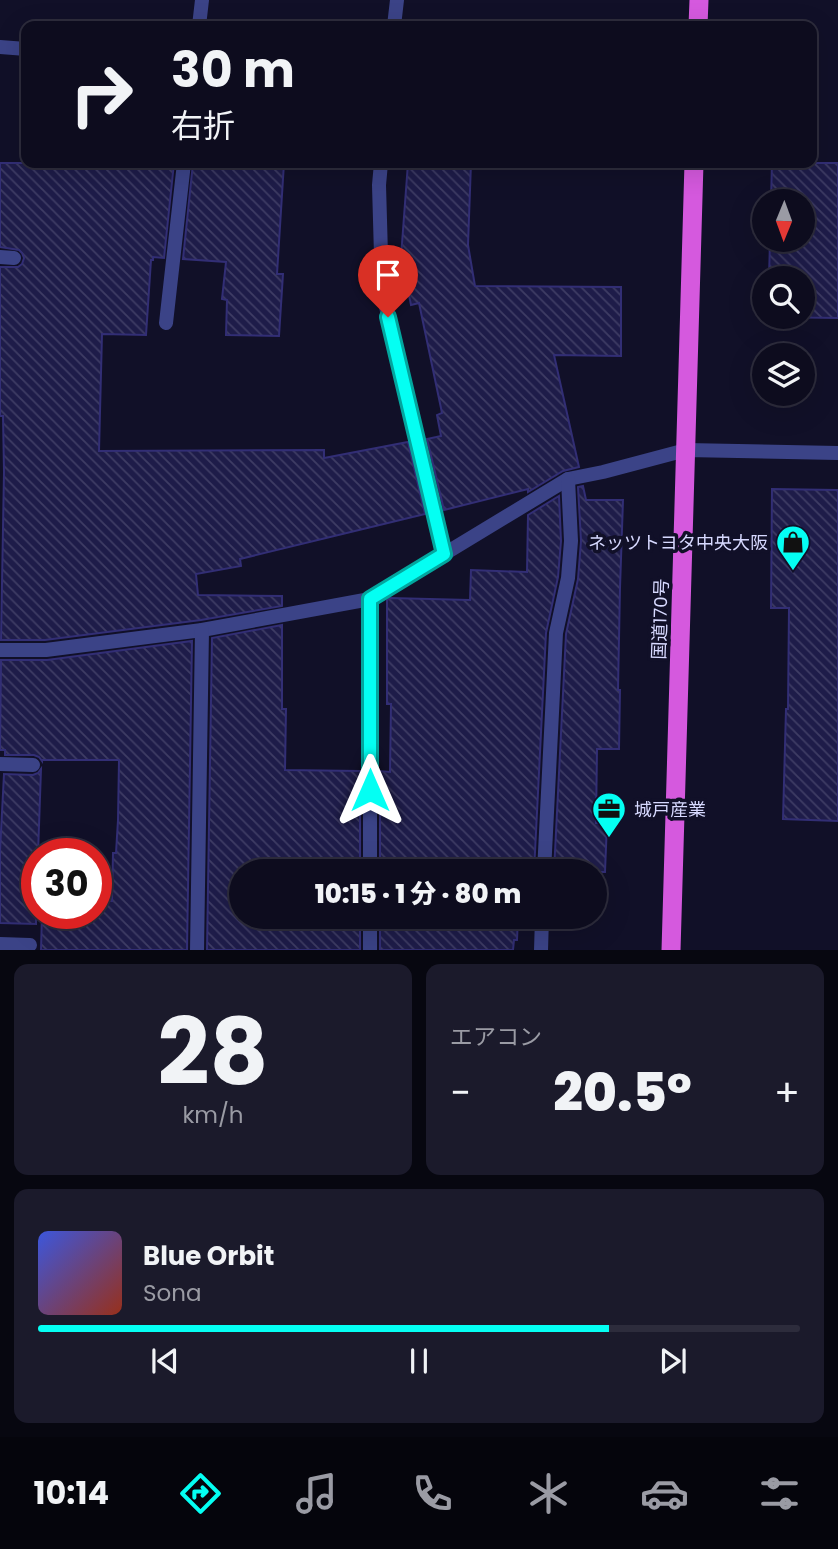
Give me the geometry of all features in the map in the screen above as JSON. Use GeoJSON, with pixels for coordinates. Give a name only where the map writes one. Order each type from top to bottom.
{"type":"FeatureCollection","features":[{"type":"Feature","properties":{"kind":"highway"},"geometry":{"type":"LineString","coordinates":[[698,21],[699,0]]}},
{"type":"Feature","properties":{"kind":"highway","name":"国道170号"},"geometry":{"type":"LineString","coordinates":[[671,950],[694,168]]}},
{"type":"Feature","properties":{"kind":"street"},"geometry":{"type":"LineString","coordinates":[[200,21],[202,0]]}},
{"type":"Feature","properties":{"kind":"street"},"geometry":{"type":"LineString","coordinates":[[395,21],[397,0]]}},
{"type":"Feature","properties":{"kind":"street"},"geometry":{"type":"LineString","coordinates":[[0,47],[21,49]]}},
{"type":"Feature","properties":{"kind":"street"},"geometry":{"type":"LineString","coordinates":[[166,323],[183,168]]}},
{"type":"Feature","properties":{"kind":"street"},"geometry":{"type":"LineString","coordinates":[[381,168],[382,290],[444,554]]}},
{"type":"Feature","properties":{"kind":"street"},"geometry":{"type":"LineString","coordinates":[[0,650],[47,650],[202,630],[370,599],[568,479],[686,450],[838,453]]}},
{"type":"Feature","properties":{"kind":"street"},"geometry":{"type":"LineString","coordinates":[[545,859],[556,633],[568,578],[572,541],[568,479]]}},
{"type":"Feature","properties":{"kind":"street"},"geometry":{"type":"LineString","coordinates":[[370,599],[370,859]]}},
{"type":"Feature","properties":{"kind":"street"},"geometry":{"type":"LineString","coordinates":[[197,950],[202,630]]}},
{"type":"Feature","properties":{"kind":"street"},"geometry":{"type":"LineString","coordinates":[[0,764],[33,765]]}},
{"type":"Feature","properties":{"kind":"street"},"geometry":{"type":"LineString","coordinates":[[370,929],[370,950]]}},
{"type":"Feature","properties":{"kind":"street"},"geometry":{"type":"LineString","coordinates":[[541,950],[542,929]]}},
{"type":"Feature","properties":{"kind":"street"},"geometry":{"type":"LineString","coordinates":[[0,944],[30,945]]}},
{"type":"Feature","properties":{"kind":"building"},"geometry":{"type":"Polygon","coordinates":[[[0,163],[21,163],[21,168],[173,168],[164,258],[153,257],[151,260],[146,335],[102,334],[99,451],[324,450],[324,458],[408,442],[425,514],[240,559],[241,566],[196,574],[198,595],[282,596],[282,606],[201,620],[45,640],[1,640],[4,472],[3,416],[0,416],[0,267],[18,267],[24,258],[19,250],[0,247],[0,163]]]}},
{"type":"Feature","properties":{"kind":"building"},"geometry":{"type":"Polygon","coordinates":[[[817,163],[838,163],[838,318],[815,318],[815,266],[769,266],[770,252],[816,252],[816,189],[771,189],[772,168],[817,168],[817,163]]]}},
{"type":"Feature","properties":{"kind":"building"},"geometry":{"type":"Polygon","coordinates":[[[192,168],[284,168],[277,274],[283,274],[279,336],[226,335],[227,300],[222,299],[226,262],[183,259],[192,168]]]}},
{"type":"Feature","properties":{"kind":"building"},"geometry":{"type":"Polygon","coordinates":[[[408,168],[471,168],[468,245],[475,286],[621,287],[621,356],[554,355],[579,467],[563,471],[528,492],[528,489],[444,510],[427,439],[441,436],[437,415],[442,413],[419,303],[411,305],[401,257],[408,168]]]}},
{"type":"Feature","properties":{"kind":"building"},"geometry":{"type":"Polygon","coordinates":[[[583,486],[586,500],[623,500],[619,749],[597,749],[596,823],[607,823],[606,859],[555,859],[566,634],[578,579],[581,541],[578,487],[583,486]]]}},
{"type":"Feature","properties":{"kind":"building"},"geometry":{"type":"Polygon","coordinates":[[[772,489],[838,490],[838,821],[783,819],[789,608],[771,608],[772,489]]]}},
{"type":"Feature","properties":{"kind":"building"},"geometry":{"type":"Polygon","coordinates":[[[559,496],[561,541],[558,577],[546,633],[535,859],[380,859],[380,771],[390,772],[391,704],[387,704],[387,600],[470,600],[471,570],[527,572],[528,515],[559,496]]]}},
{"type":"Feature","properties":{"kind":"building"},"geometry":{"type":"Polygon","coordinates":[[[282,625],[282,709],[286,709],[285,770],[360,771],[360,859],[229,859],[229,929],[360,929],[360,950],[207,950],[212,638],[282,625]]]}},
{"type":"Feature","properties":{"kind":"building"},"geometry":{"type":"Polygon","coordinates":[[[192,641],[187,950],[41,950],[42,929],[112,929],[113,853],[116,853],[118,820],[119,760],[42,761],[34,755],[5,755],[5,750],[0,750],[1,660],[47,660],[192,641]]]}},
{"type":"Feature","properties":{"kind":"building"},"geometry":{"type":"Polygon","coordinates":[[[41,769],[39,838],[21,838],[21,924],[0,923],[4,774],[38,773],[41,769]]]}},
{"type":"Feature","properties":{"kind":"building"},"geometry":{"type":"Polygon","coordinates":[[[380,929],[517,929],[513,950],[380,950],[380,929]]]}},
{"type":"Feature","properties":{"kind":"place","name":"ネッツトヨタ中央大阪"},"geometry":{"type":"Point","coordinates":[793,572]}},
{"type":"Feature","properties":{"kind":"place","name":"城戸産業"},"geometry":{"type":"Point","coordinates":[609,839]}},
{"type":"Feature","properties":{"kind":"route"},"geometry":{"type":"LineString","coordinates":[[370,790],[370,599],[444,554],[388,317]]}}]}
